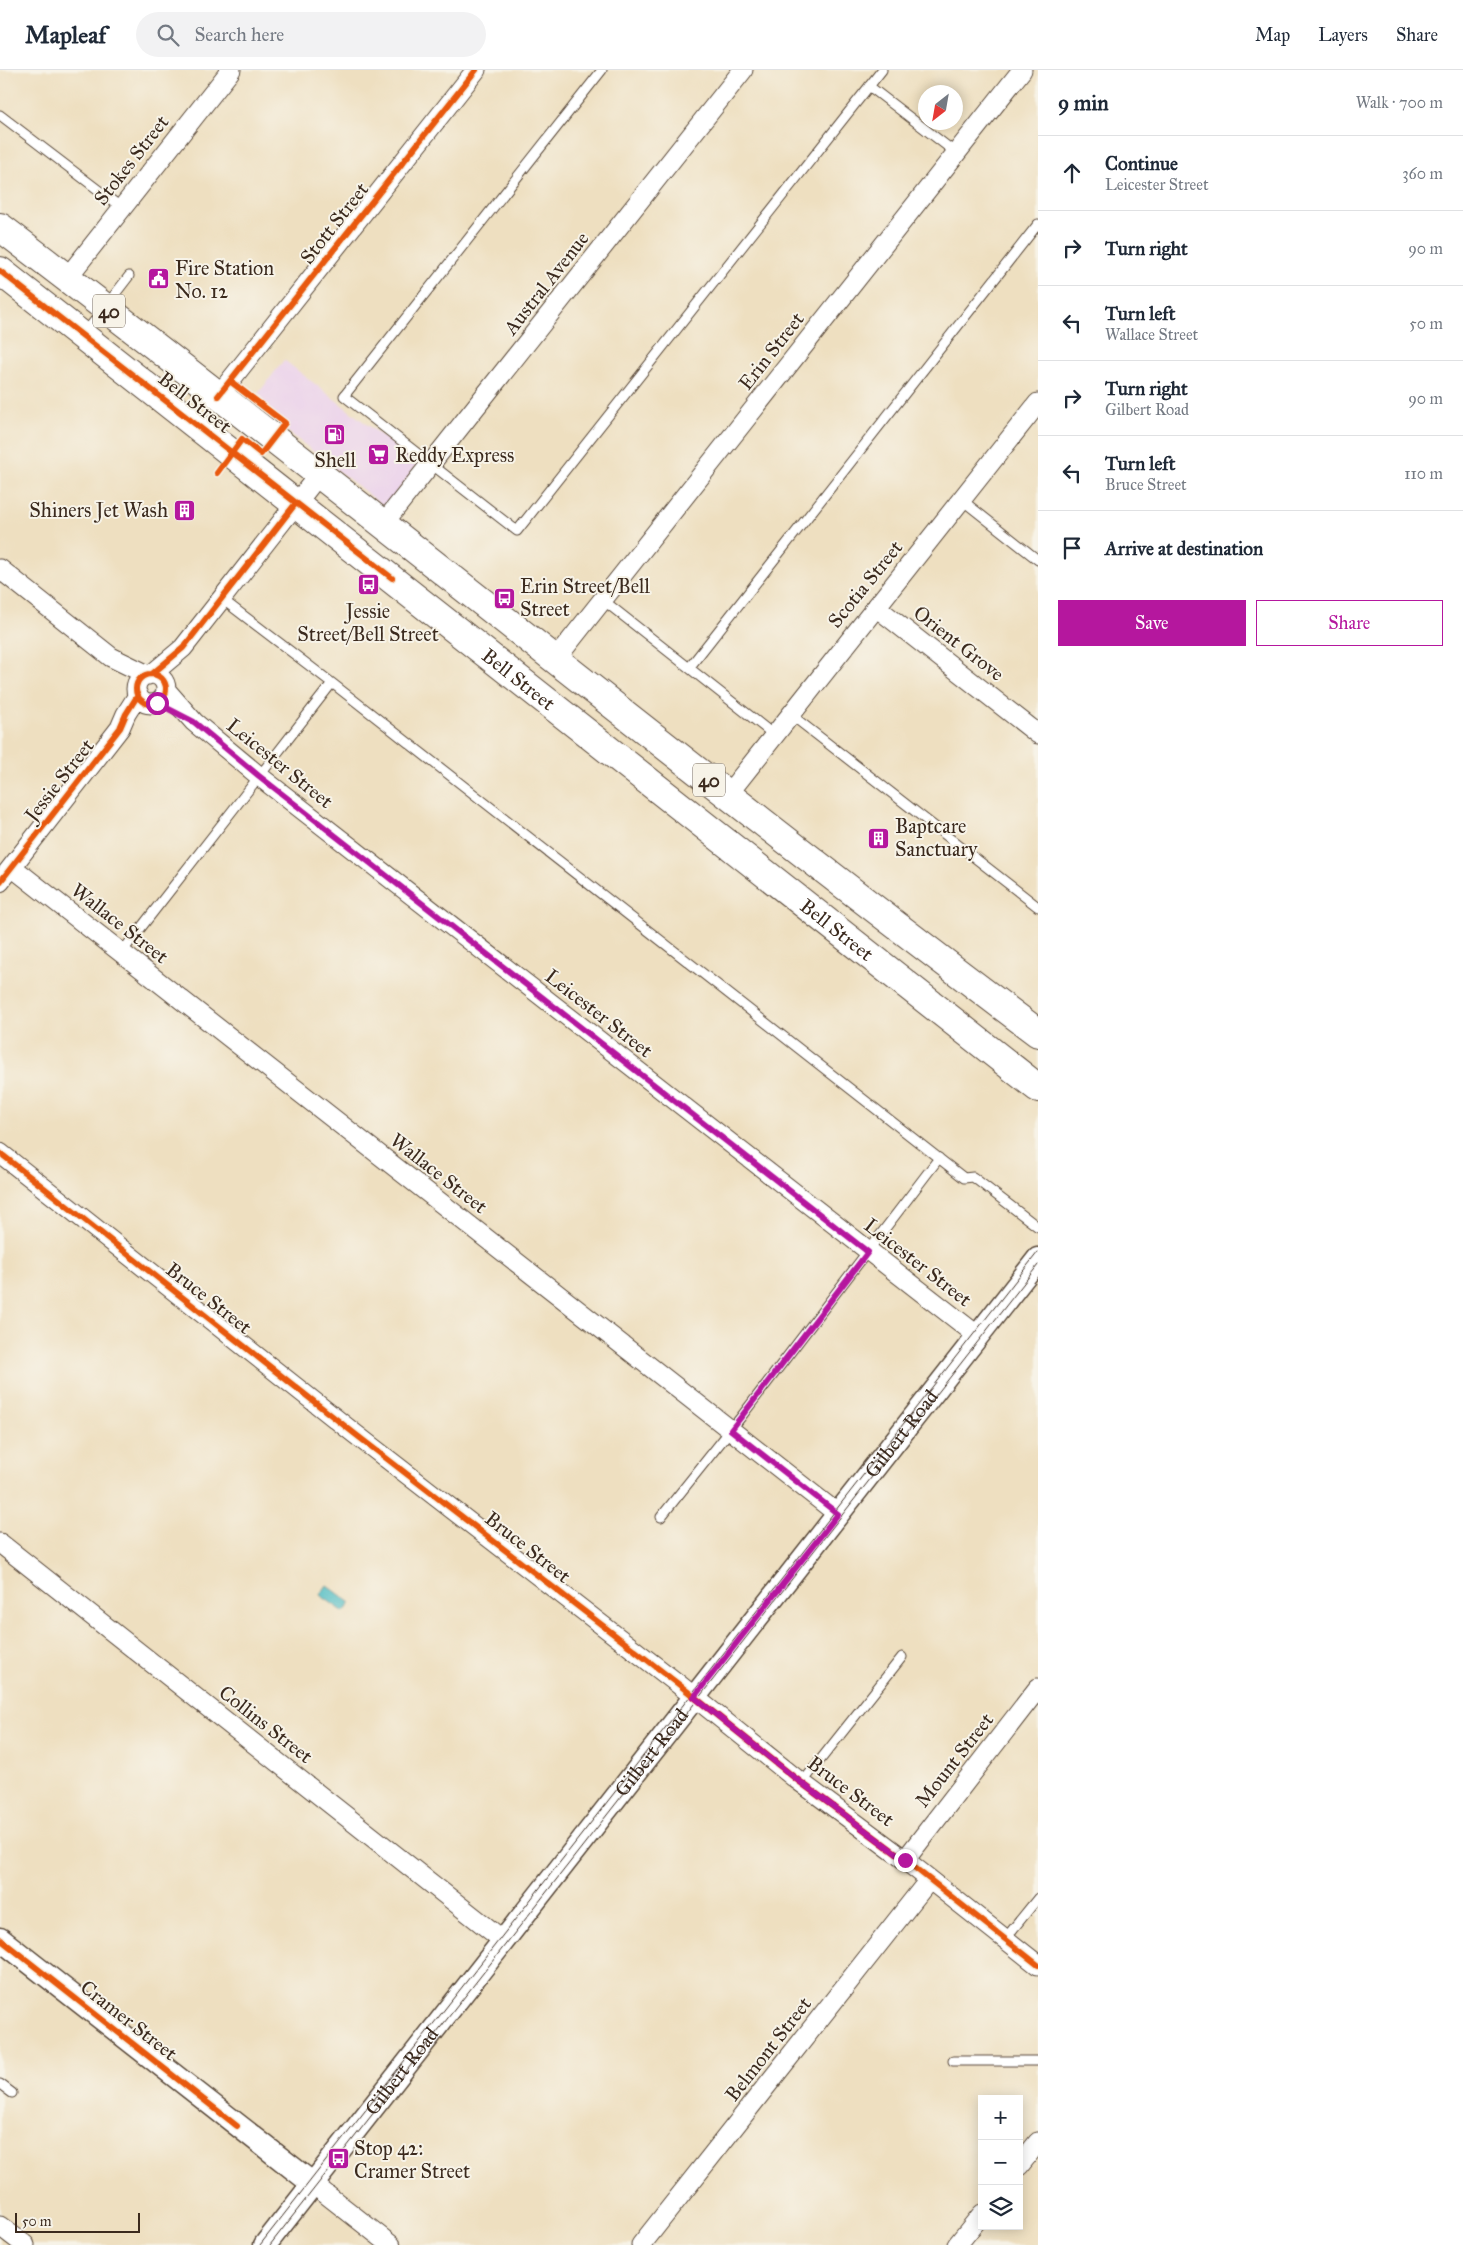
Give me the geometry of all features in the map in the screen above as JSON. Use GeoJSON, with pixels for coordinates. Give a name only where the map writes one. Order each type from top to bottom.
{"type":"FeatureCollection","features":[{"type":"Feature","properties":{"kind":"highway","name":"Bell Street"},"geometry":{"type":"LineString","coordinates":[[0,227],[320,473],[555,660],[906,934],[1038,1033]]}},
{"type":"Feature","properties":{"kind":"highway","name":"Bell Street"},"geometry":{"type":"LineString","coordinates":[[0,271],[1038,1088]]}},
{"type":"Feature","properties":{"kind":"street","name":"Stokes Street"},"geometry":{"type":"LineString","coordinates":[[67,278],[231,70]]}},
{"type":"Feature","properties":{"kind":"street","name":"Stott Street"},"geometry":{"type":"LineString","coordinates":[[218,396],[476,70]]}},
{"type":"Feature","properties":{"kind":"street","name":"Austral Avenue"},"geometry":{"type":"LineString","coordinates":[[383,524],[743,70]]}},
{"type":"Feature","properties":{"kind":"street","name":"Erin Street"},"geometry":{"type":"LineString","coordinates":[[555,660],[1022,70]]}},
{"type":"Feature","properties":{"kind":"street","name":"Scotia Street"},"geometry":{"type":"LineString","coordinates":[[728,794],[1038,403]]}},
{"type":"Feature","properties":{"kind":"street","name":"Jessie Street"},"geometry":{"type":"LineString","coordinates":[[0,882],[120,728],[126,714],[152,689],[320,473]]}},
{"type":"Feature","properties":{"kind":"street","name":"Leicester Street"},"geometry":{"type":"LineString","coordinates":[[0,569],[194,722],[259,776],[978,1336]]}},
{"type":"Feature","properties":{"kind":"street","name":"Orient Grove"},"geometry":{"type":"LineString","coordinates":[[876,607],[1038,734]]}},
{"type":"Feature","properties":{"kind":"street","name":"Wallace Street"},"geometry":{"type":"LineString","coordinates":[[12,867],[838,1514]]}},
{"type":"Feature","properties":{"kind":"street","name":"Bruce Street"},"geometry":{"type":"LineString","coordinates":[[0,1153],[355,1434],[1038,1965]]}},
{"type":"Feature","properties":{"kind":"street","name":"Gilbert Road"},"geometry":{"type":"LineString","coordinates":[[265,2245],[1036,1264]]}},
{"type":"Feature","properties":{"kind":"street","name":"Collins Street"},"geometry":{"type":"LineString","coordinates":[[0,1543],[504,1941]]}},
{"type":"Feature","properties":{"kind":"street","name":"Mount Street"},"geometry":{"type":"LineString","coordinates":[[905,1860],[1038,1688]]}},
{"type":"Feature","properties":{"kind":"street","name":"Belmont Street"},"geometry":{"type":"LineString","coordinates":[[641,2245],[929,1880]]}},
{"type":"Feature","properties":{"kind":"street","name":"Cramer Street"},"geometry":{"type":"LineString","coordinates":[[0,1939],[391,2245]]}},
{"type":"Feature","properties":{"kind":"street"},"geometry":{"type":"LineString","coordinates":[[1023,2161],[1038,2142]]}},
{"type":"Feature","properties":{"kind":"street"},"geometry":{"type":"LineString","coordinates":[[957,2245],[978,2219]]}},
{"type":"Feature","properties":{"kind":"street"},"geometry":{"type":"LineString","coordinates":[[0,2226],[25,2245]]}},
{"type":"Feature","properties":{"kind":"lane"},"geometry":{"type":"LineString","coordinates":[[602,70],[344,396],[517,531],[882,70]]}},
{"type":"Feature","properties":{"kind":"lane"},"geometry":{"type":"LineString","coordinates":[[870,86],[956,153]]}},
{"type":"Feature","properties":{"kind":"lane"},"geometry":{"type":"LineString","coordinates":[[0,115],[122,208]]}},
{"type":"Feature","properties":{"kind":"lane"},"geometry":{"type":"LineString","coordinates":[[689,668],[1038,224]]}},
{"type":"Feature","properties":{"kind":"lane"},"geometry":{"type":"LineString","coordinates":[[83,335],[129,276]]}},
{"type":"Feature","properties":{"kind":"lane"},"geometry":{"type":"LineString","coordinates":[[962,500],[1038,560]]}},
{"type":"Feature","properties":{"kind":"lane"},"geometry":{"type":"LineString","coordinates":[[222,599],[964,1178],[973,1177],[1038,1227]]}},
{"type":"Feature","properties":{"kind":"lane"},"geometry":{"type":"LineString","coordinates":[[602,600],[774,735]]}},
{"type":"Feature","properties":{"kind":"lane"},"geometry":{"type":"LineString","coordinates":[[122,952],[332,683]]}},
{"type":"Feature","properties":{"kind":"lane"},"geometry":{"type":"LineString","coordinates":[[790,714],[1038,907]]}},
{"type":"Feature","properties":{"kind":"lane"},"geometry":{"type":"LineString","coordinates":[[661,1516],[731,1430],[940,1158]]}},
{"type":"Feature","properties":{"kind":"lane"},"geometry":{"type":"LineString","coordinates":[[802,1783],[902,1657]]}},
{"type":"Feature","properties":{"kind":"lane"},"geometry":{"type":"LineString","coordinates":[[1004,1939],[1038,1898]]}},
{"type":"Feature","properties":{"kind":"lane"},"geometry":{"type":"LineString","coordinates":[[953,2061],[1038,2061]]}},
{"type":"Feature","properties":{"kind":"lane"},"geometry":{"type":"LineString","coordinates":[[0,2084],[12,2094]]}},
{"type":"Feature","properties":{"kind":"shaded area","name":"Shell"},"geometry":{"type":"Polygon","coordinates":[[[284,360],[418,464],[385,507],[251,403],[284,360]]]}},
{"type":"Feature","properties":{"kind":"water"},"geometry":{"type":"Polygon","coordinates":[[[327,1585],[351,1603],[344,1612],[320,1595],[327,1585]]]}},
{"type":"Feature","properties":{"kind":"tram line"},"geometry":{"type":"LineString","coordinates":[[260,2245],[1038,1252]]}},
{"type":"Feature","properties":{"kind":"tram line"},"geometry":{"type":"LineString","coordinates":[[270,2245],[1038,1265]]}},
{"type":"Feature","properties":{"kind":"cycle path"},"geometry":{"type":"LineString","coordinates":[[218,396],[476,70]]}},
{"type":"Feature","properties":{"kind":"cycle path"},"geometry":{"type":"LineString","coordinates":[[0,271],[392,578]]}},
{"type":"Feature","properties":{"kind":"cycle path"},"geometry":{"type":"LineString","coordinates":[[217,473],[242,439],[261,454],[285,423],[230,381]]}},
{"type":"Feature","properties":{"kind":"cycle path"},"geometry":{"type":"LineString","coordinates":[[152,674],[183,648],[296,503]]}},
{"type":"Feature","properties":{"kind":"cycle path"},"geometry":{"type":"LineString","coordinates":[[151,674],[157,675],[165,683],[166,689],[165,695],[157,703],[151,704],[145,703],[137,695],[136,689],[137,683],[145,675],[151,674]]}},
{"type":"Feature","properties":{"kind":"cycle path"},"geometry":{"type":"LineString","coordinates":[[0,882],[120,728],[138,695]]}},
{"type":"Feature","properties":{"kind":"cycle path"},"geometry":{"type":"LineString","coordinates":[[0,1153],[355,1434],[677,1683],[795,1778],[905,1860],[1038,1965]]}},
{"type":"Feature","properties":{"kind":"cycle path"},"geometry":{"type":"LineString","coordinates":[[0,1939],[237,2126]]}},
{"type":"Feature","properties":{"kind":"place","name":"Fire Station No. 12"},"geometry":{"type":"Point","coordinates":[159,279]}},
{"type":"Feature","properties":{"kind":"place","name":"Shell"},"geometry":{"type":"Point","coordinates":[335,434]}},
{"type":"Feature","properties":{"kind":"place","name":"Reddy Express"},"geometry":{"type":"Point","coordinates":[379,455]}},
{"type":"Feature","properties":{"kind":"place","name":"Shiners Jet Wash"},"geometry":{"type":"Point","coordinates":[184,510]}},
{"type":"Feature","properties":{"kind":"place","name":"Jessie Street/Bell Street"},"geometry":{"type":"Point","coordinates":[368,585]}},
{"type":"Feature","properties":{"kind":"place","name":"Erin Street/Bell Street"},"geometry":{"type":"Point","coordinates":[504,598]}},
{"type":"Feature","properties":{"kind":"place","name":"Baptcare Sanctuary"},"geometry":{"type":"Point","coordinates":[879,838]}},
{"type":"Feature","properties":{"kind":"place","name":"Stop 42: Cramer Street"},"geometry":{"type":"Point","coordinates":[338,2159]}},
{"type":"Feature","properties":{"kind":"route"},"geometry":{"type":"LineString","coordinates":[[157,703],[194,722],[259,776],[868,1252],[731,1430],[838,1514],[694,1697],[795,1778],[905,1860]]}}]}
